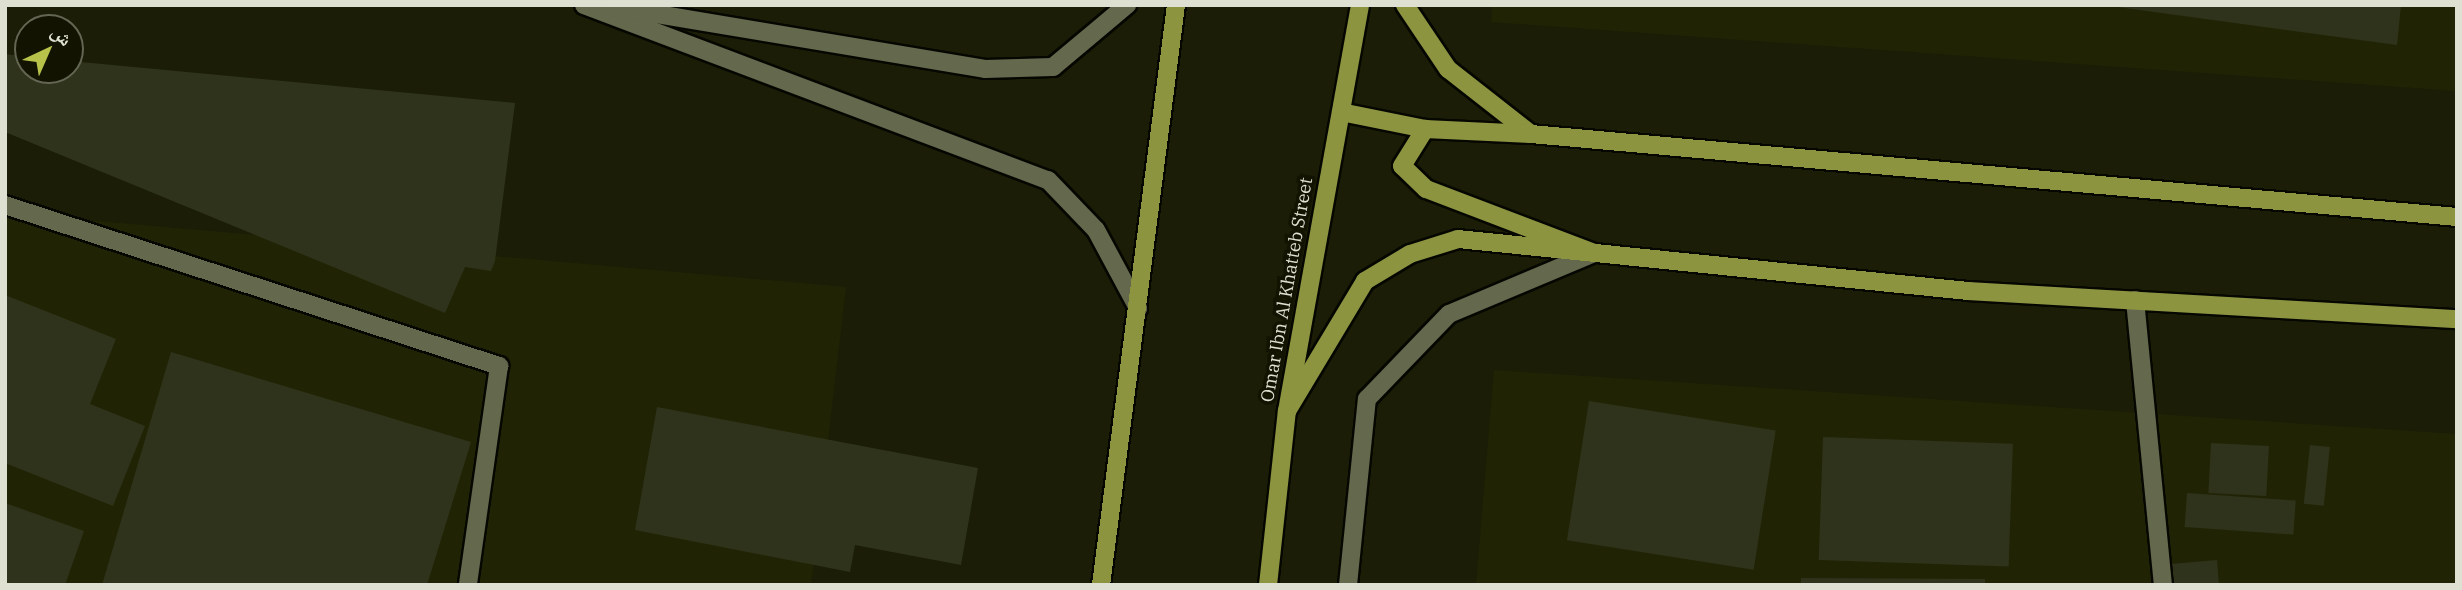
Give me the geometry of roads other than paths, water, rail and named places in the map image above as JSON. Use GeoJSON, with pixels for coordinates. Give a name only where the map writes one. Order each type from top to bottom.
{"type":"FeatureCollection","features":[{"type":"Feature","properties":{"kind":"main road"},"geometry":{"type":"LineString","coordinates":[[1101,585],[1176,5]]}},
{"type":"Feature","properties":{"kind":"main road","name":"Omar Ibn Al Khatteb Street"},"geometry":{"type":"LineString","coordinates":[[1268,585],[1287,411],[1360,5]]}},
{"type":"Feature","properties":{"kind":"main road"},"geometry":{"type":"LineString","coordinates":[[1405,5],[1409,21],[1448,69],[1531,134]]}},
{"type":"Feature","properties":{"kind":"main road"},"geometry":{"type":"LineString","coordinates":[[1341,112],[1425,129],[1531,134],[2457,218]]}},
{"type":"Feature","properties":{"kind":"main road"},"geometry":{"type":"LineString","coordinates":[[1425,129],[1402,166],[1426,188],[1594,253]]}},
{"type":"Feature","properties":{"kind":"main road"},"geometry":{"type":"LineString","coordinates":[[1287,411],[1365,281],[1410,254],[1458,239],[1968,291],[2457,319]]}},
{"type":"Feature","properties":{"kind":"street"},"geometry":{"type":"LineString","coordinates":[[584,5],[1048,180],[1096,230],[1138,308]]}},
{"type":"Feature","properties":{"kind":"street"},"geometry":{"type":"LineString","coordinates":[[607,5],[985,69],[1052,67],[1127,5]]}},
{"type":"Feature","properties":{"kind":"street"},"geometry":{"type":"LineString","coordinates":[[5,205],[499,366],[468,585]]}},
{"type":"Feature","properties":{"kind":"street"},"geometry":{"type":"LineString","coordinates":[[1348,585],[1367,399],[1449,314],[1594,253]]}},
{"type":"Feature","properties":{"kind":"street"},"geometry":{"type":"LineString","coordinates":[[2135,300],[2163,585]]}}]}
